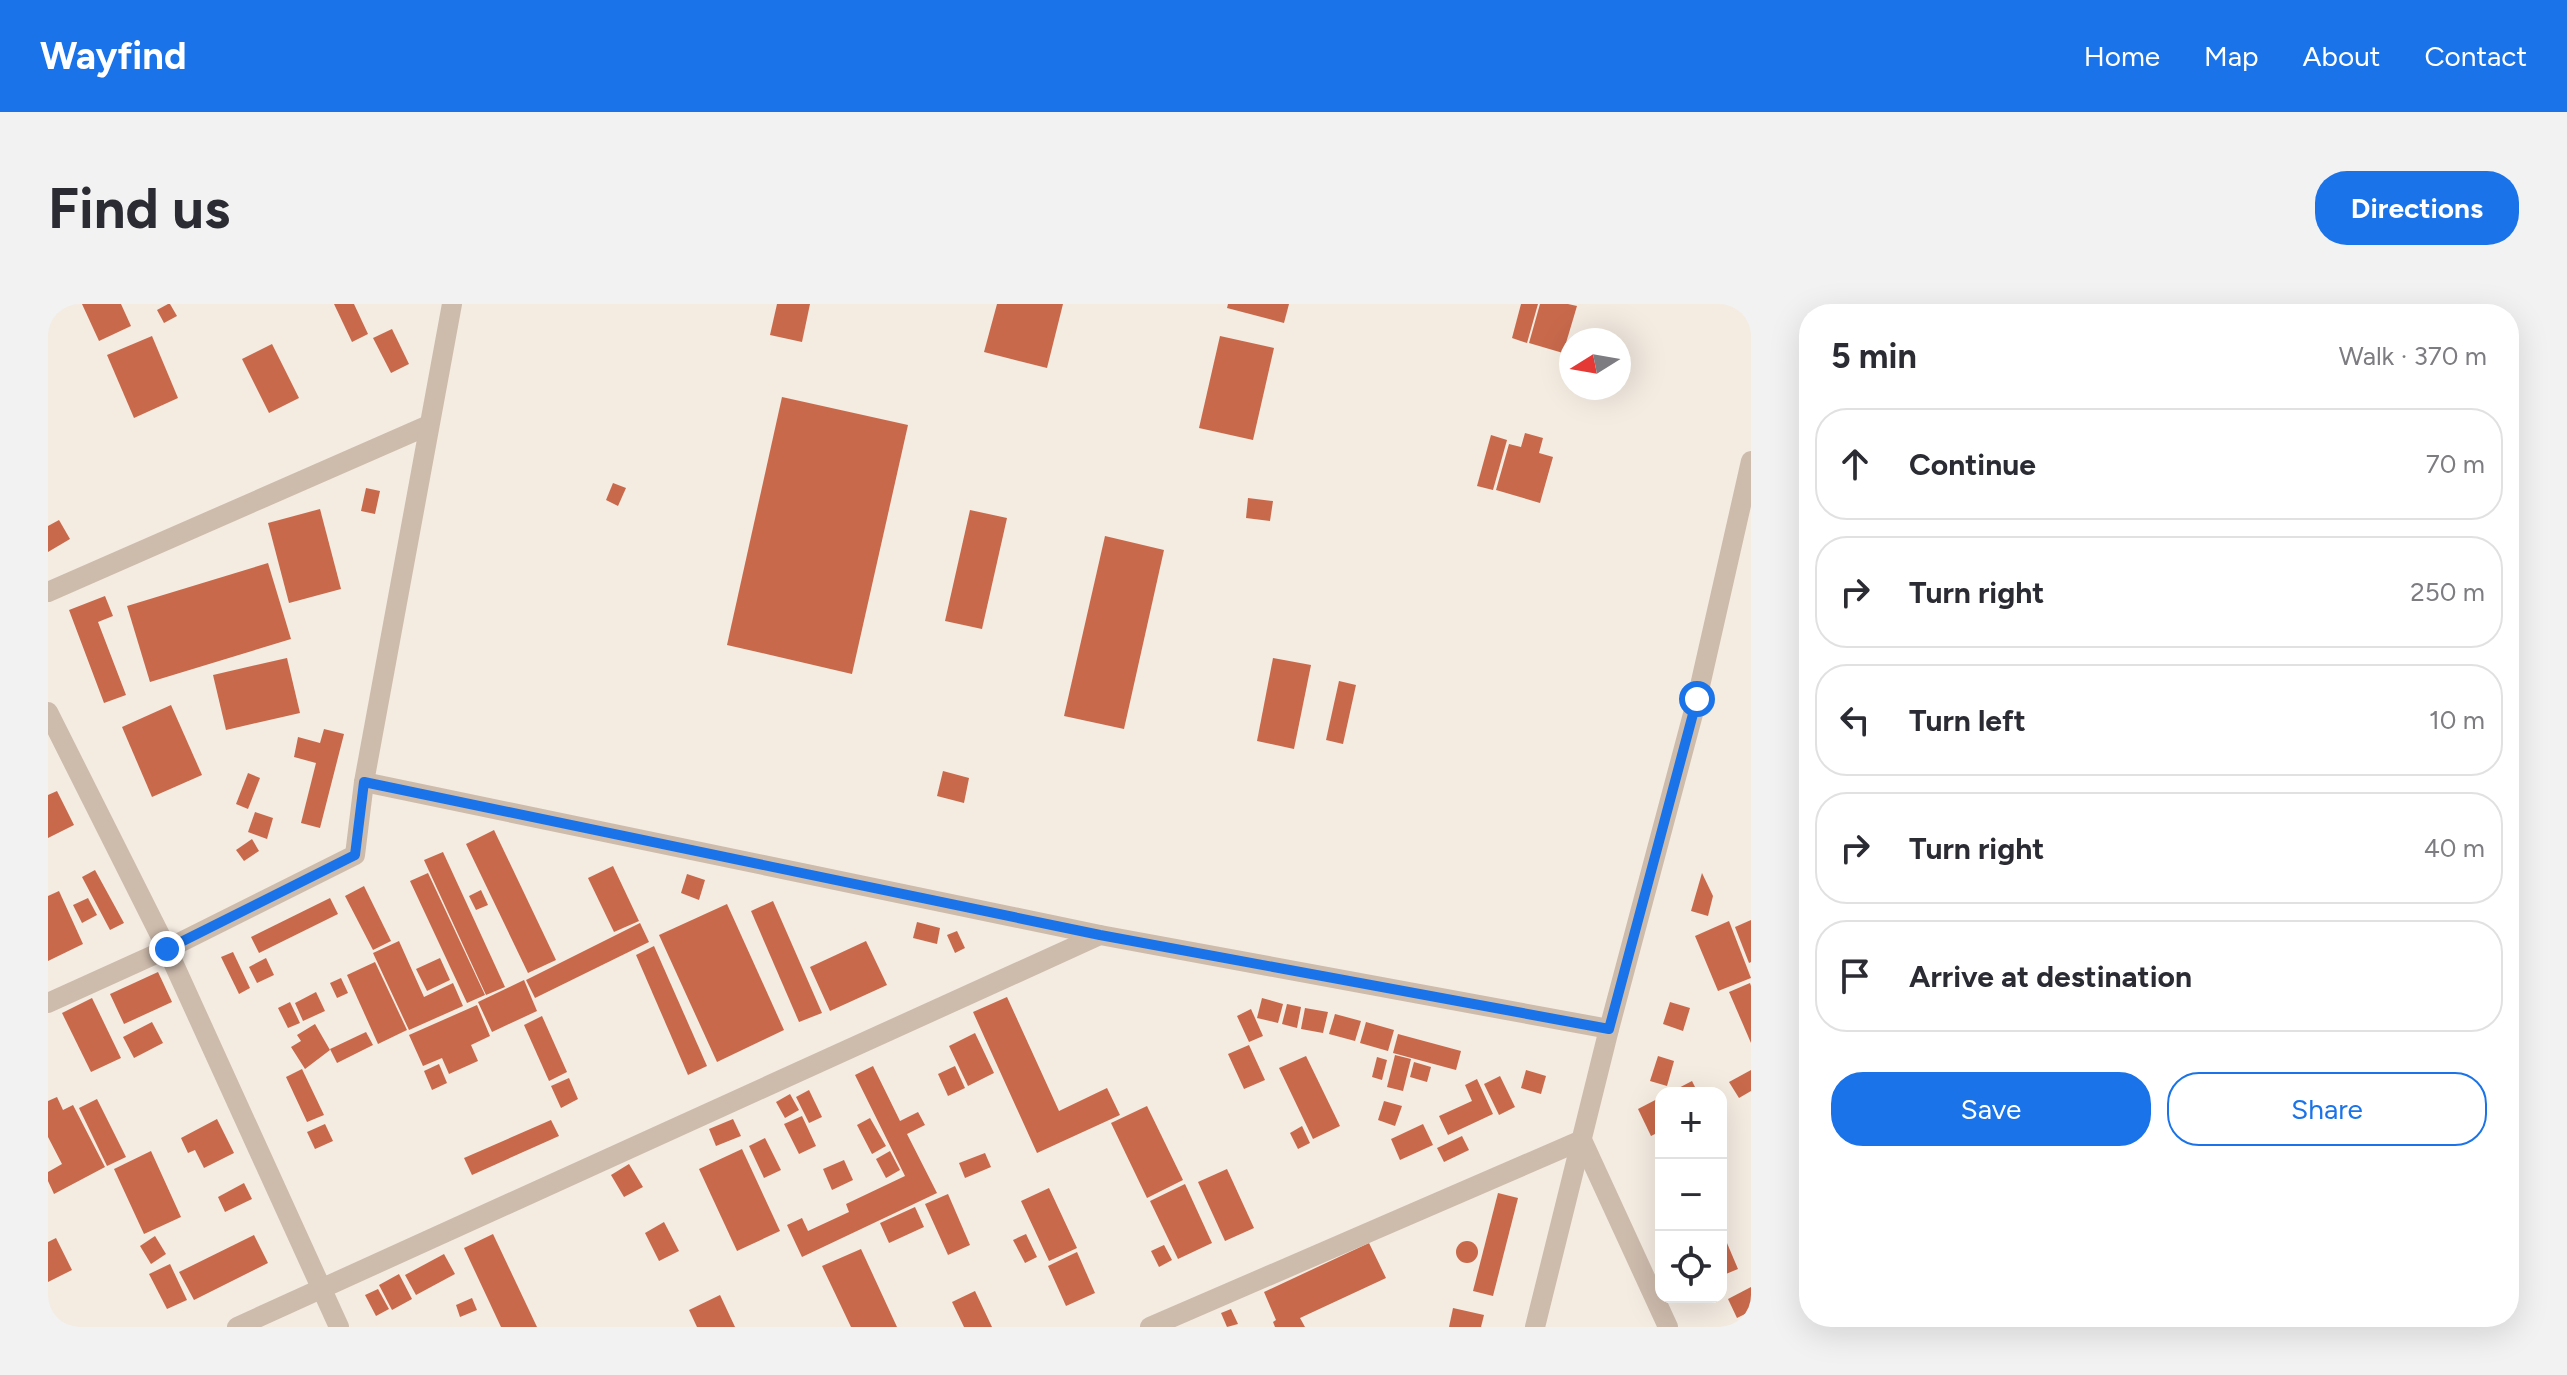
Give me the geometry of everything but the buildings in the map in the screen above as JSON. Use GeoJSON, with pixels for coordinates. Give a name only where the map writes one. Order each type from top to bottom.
{"type":"FeatureCollection","features":[{"type":"Feature","properties":{"kind":"street"},"geometry":{"type":"LineString","coordinates":[[48,1003],[167,949],[355,855],[364,782],[452,304]]}},
{"type":"Feature","properties":{"kind":"street"},"geometry":{"type":"LineString","coordinates":[[48,592],[429,425]]}},
{"type":"Feature","properties":{"kind":"street"},"geometry":{"type":"LineString","coordinates":[[1535,1327],[1609,1029],[1748,500],[1751,461]]}},
{"type":"Feature","properties":{"kind":"street"},"geometry":{"type":"LineString","coordinates":[[48,712],[167,949],[339,1327]]}},
{"type":"Feature","properties":{"kind":"street"},"geometry":{"type":"LineString","coordinates":[[364,782],[1100,935],[1609,1029]]}},
{"type":"Feature","properties":{"kind":"street"},"geometry":{"type":"LineString","coordinates":[[237,1327],[1100,935]]}},
{"type":"Feature","properties":{"kind":"street"},"geometry":{"type":"LineString","coordinates":[[1150,1327],[1582,1140]]}},
{"type":"Feature","properties":{"kind":"street"},"geometry":{"type":"LineString","coordinates":[[1582,1140],[1668,1327]]}},
{"type":"Feature","properties":{"kind":"route"},"geometry":{"type":"LineString","coordinates":[[167,949],[355,855],[364,782],[1100,935],[1609,1029],[1697,699]]}}]}
